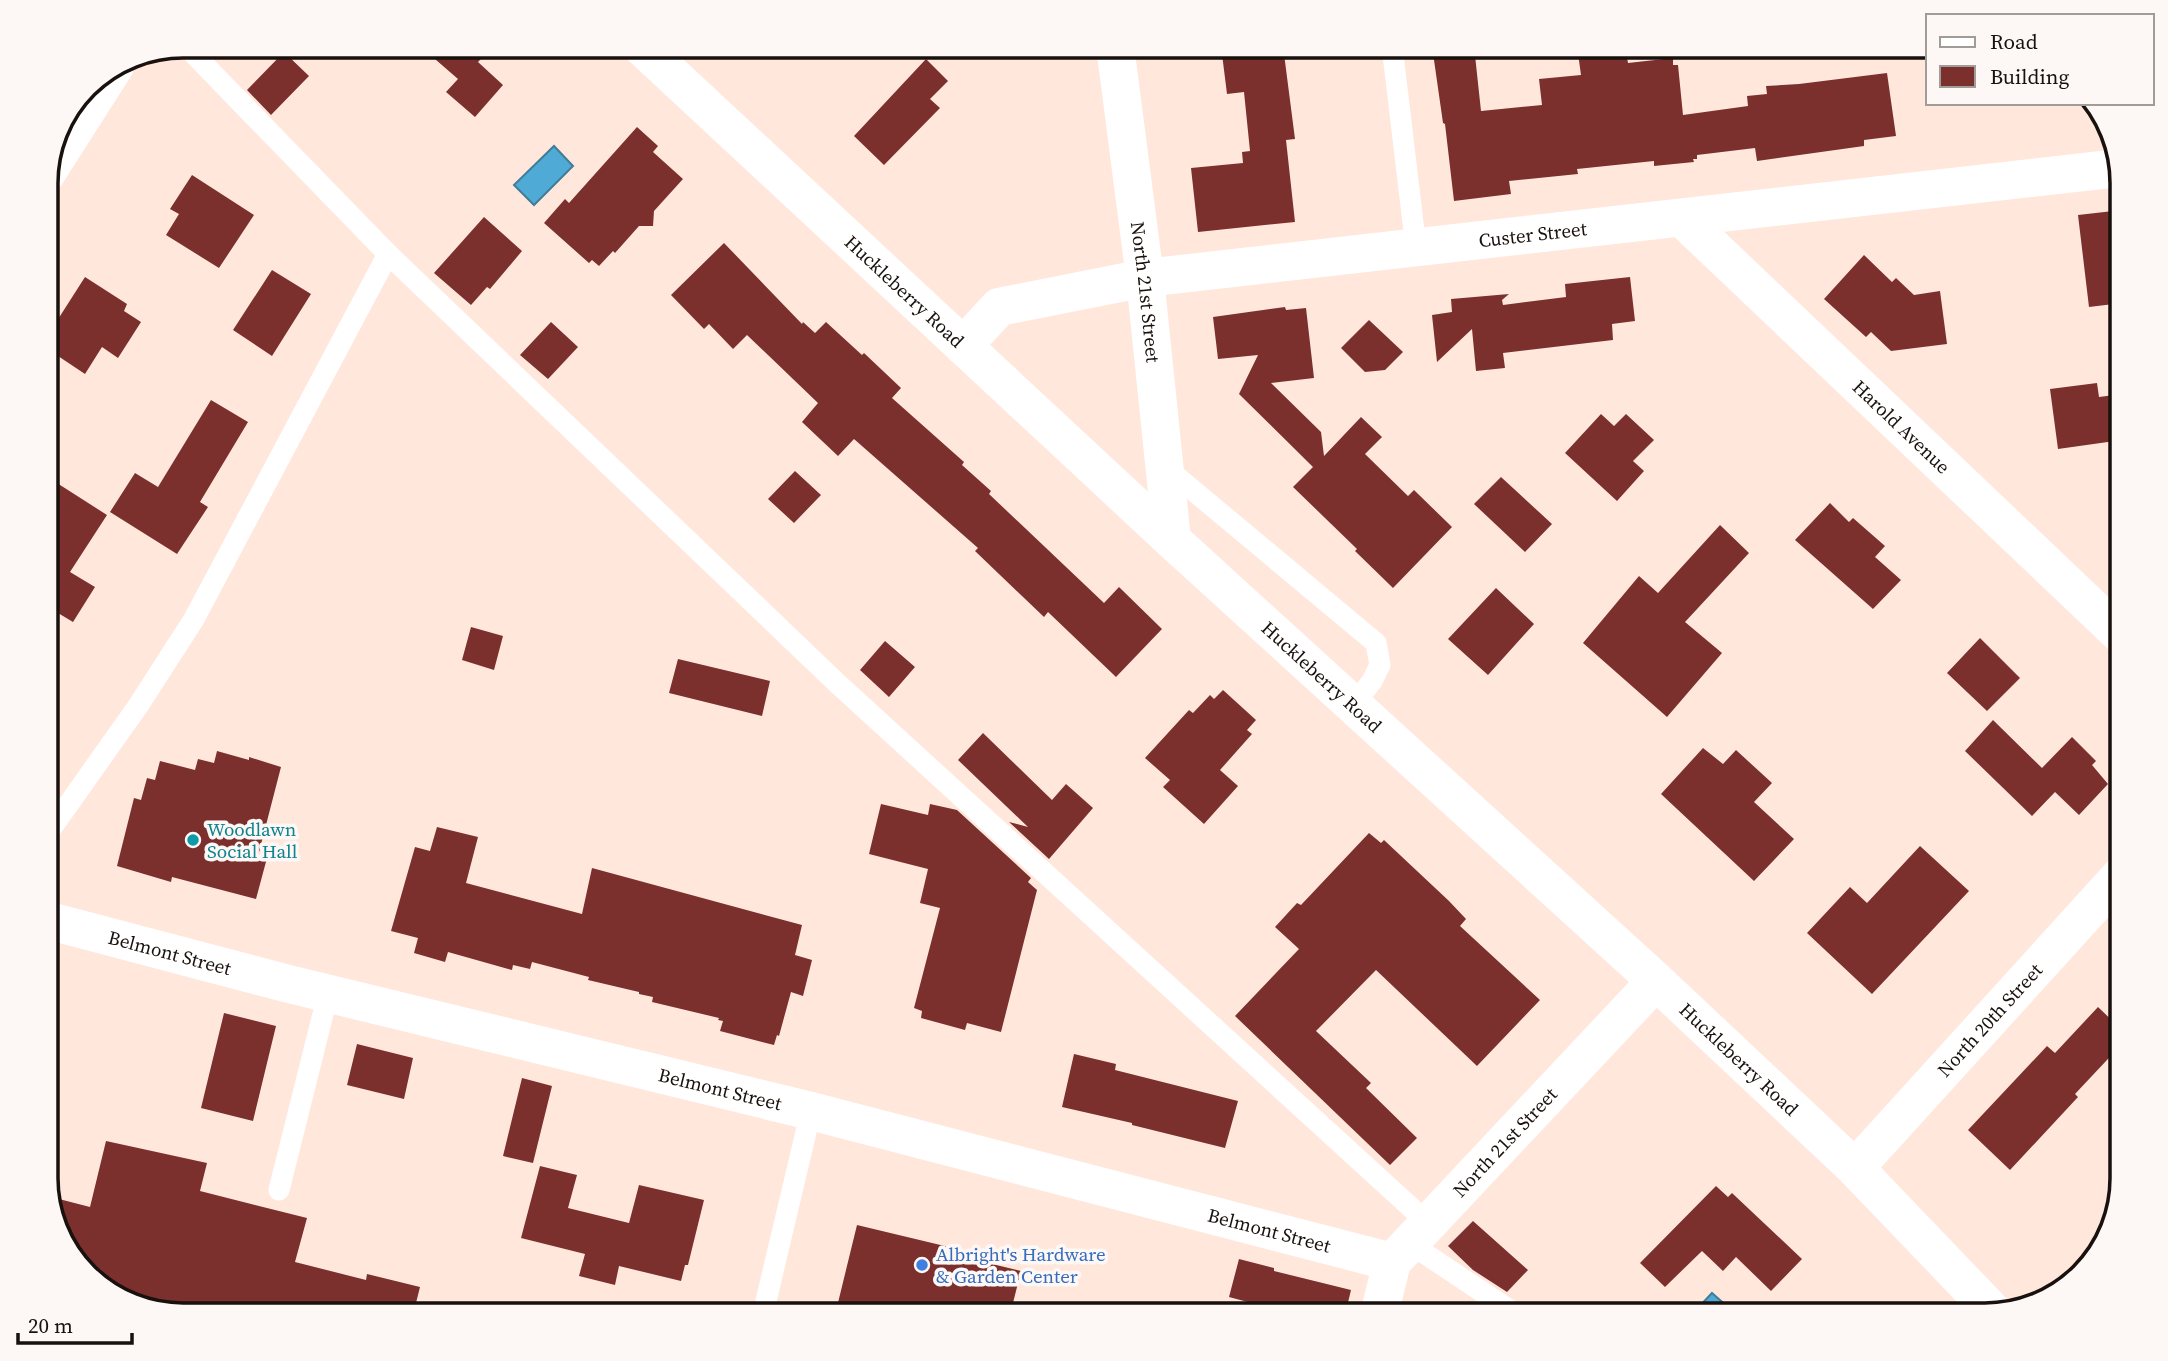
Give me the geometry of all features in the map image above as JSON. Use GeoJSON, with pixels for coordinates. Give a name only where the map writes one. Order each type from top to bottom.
{"type":"FeatureCollection","features":[{"type":"Feature","properties":{"kind":"street","name":"Huckleberry Road"},"geometry":{"type":"LineString","coordinates":[[653,58],[1172,540],[1656,981],[1855,1168],[1984,1303]]}},
{"type":"Feature","properties":{"kind":"street","name":"North 21st Street"},"geometry":{"type":"LineString","coordinates":[[1117,58],[1145,278],[1172,540]]}},
{"type":"Feature","properties":{"kind":"street"},"geometry":{"type":"LineString","coordinates":[[63,148],[101,89]]}},
{"type":"Feature","properties":{"kind":"street","name":"Custer Street"},"geometry":{"type":"LineString","coordinates":[[963,346],[999,307],[1145,278],[2110,170]]}},
{"type":"Feature","properties":{"kind":"street","name":"Harold Avenue"},"geometry":{"type":"LineString","coordinates":[[1682,218],[2110,624]]}},
{"type":"Feature","properties":{"kind":"street","name":"North 20th Street"},"geometry":{"type":"LineString","coordinates":[[1855,1168],[2110,888]]}},
{"type":"Feature","properties":{"kind":"street","name":"Belmont Street"},"geometry":{"type":"LineString","coordinates":[[58,923],[328,994],[811,1111],[1409,1243]]}},
{"type":"Feature","properties":{"kind":"street","name":"North 21st Street"},"geometry":{"type":"LineString","coordinates":[[1384,1303],[1409,1243],[1656,981]]}},
{"type":"Feature","properties":{"kind":"lane"},"geometry":{"type":"LineString","coordinates":[[198,58],[388,254],[838,684],[1409,1243]]}},
{"type":"Feature","properties":{"kind":"lane"},"geometry":{"type":"LineString","coordinates":[[1393,58],[1416,248]]}},
{"type":"Feature","properties":{"kind":"lane"},"geometry":{"type":"LineString","coordinates":[[58,819],[138,706],[194,619],[388,254]]}},
{"type":"Feature","properties":{"kind":"lane"},"geometry":{"type":"LineString","coordinates":[[1164,465],[1377,643],[1380,665],[1372,681],[1353,706]]}},
{"type":"Feature","properties":{"kind":"lane"},"geometry":{"type":"LineString","coordinates":[[279,1191],[328,994]]}},
{"type":"Feature","properties":{"kind":"lane"},"geometry":{"type":"LineString","coordinates":[[766,1301],[811,1111]]}},
{"type":"Feature","properties":{"kind":"lane","name":"Belmont Street"},"geometry":{"type":"LineString","coordinates":[[1409,1243],[1499,1303]]}},
{"type":"Feature","properties":{"kind":"water"},"geometry":{"type":"Polygon","coordinates":[[[554,146],[573,166],[534,205],[514,185],[554,146]]]}},
{"type":"Feature","properties":{"kind":"water"},"geometry":{"type":"Polygon","coordinates":[[[1712,1293],[1723,1303],[1703,1303],[1712,1293]]]}},
{"type":"Feature","properties":{"kind":"building"},"geometry":{"type":"Polygon","coordinates":[[[278,58],[290,58],[309,76],[271,115],[247,90],[278,58]]]}},
{"type":"Feature","properties":{"kind":"building"},"geometry":{"type":"Polygon","coordinates":[[[434,58],[482,58],[478,62],[503,85],[475,117],[446,92],[458,79],[434,58]]]}},
{"type":"Feature","properties":{"kind":"building"},"geometry":{"type":"Polygon","coordinates":[[[1222,58],[1285,58],[1295,139],[1286,140],[1295,222],[1198,232],[1191,168],[1243,163],[1242,152],[1250,151],[1244,92],[1227,94],[1222,58]]]}},
{"type":"Feature","properties":{"kind":"building"},"geometry":{"type":"Polygon","coordinates":[[[1434,58],[1475,58],[1481,111],[1542,105],[1539,79],[1581,75],[1579,58],[1627,58],[1628,63],[1673,58],[1673,65],[1678,65],[1683,115],[1748,106],[1747,96],[1767,94],[1766,86],[1887,73],[1896,136],[1864,140],[1864,146],[1757,161],[1755,148],[1697,155],[1697,159],[1693,159],[1694,162],[1654,166],[1654,161],[1577,169],[1578,174],[1509,181],[1511,194],[1454,201],[1434,58]]]}},
{"type":"Feature","properties":{"kind":"building"},"geometry":{"type":"Polygon","coordinates":[[[926,59],[948,81],[930,99],[940,108],[884,165],[854,136],[926,59]]]}},
{"type":"Feature","properties":{"kind":"building"},"geometry":{"type":"Polygon","coordinates":[[[637,127],[658,146],[653,152],[683,179],[654,211],[653,226],[639,226],[615,253],[613,251],[599,266],[592,260],[589,263],[544,223],[565,199],[569,203],[637,127]]]}},
{"type":"Feature","properties":{"kind":"building"},"geometry":{"type":"Polygon","coordinates":[[[192,175],[254,215],[219,268],[166,235],[179,214],[170,209],[192,175]]]}},
{"type":"Feature","properties":{"kind":"building"},"geometry":{"type":"Polygon","coordinates":[[[2110,211],[2110,304],[2089,307],[2078,215],[2110,211]]]}},
{"type":"Feature","properties":{"kind":"building"},"geometry":{"type":"Polygon","coordinates":[[[484,217],[522,251],[490,289],[487,287],[471,305],[434,273],[484,217]]]}},
{"type":"Feature","properties":{"kind":"building"},"geometry":{"type":"Polygon","coordinates":[[[724,243],[802,324],[803,322],[815,333],[826,322],[901,388],[892,398],[964,462],[962,465],[991,491],[989,494],[1104,603],[1119,587],[1162,629],[1116,677],[1048,612],[1044,617],[975,551],[978,548],[854,439],[838,456],[802,422],[818,403],[747,335],[733,349],[709,324],[704,329],[671,295],[724,243]]]}},
{"type":"Feature","properties":{"kind":"building"},"geometry":{"type":"Polygon","coordinates":[[[1864,255],[1892,282],[1896,278],[1914,295],[1940,291],[1947,344],[1891,351],[1871,332],[1866,337],[1824,299],[1864,255]]]}},
{"type":"Feature","properties":{"kind":"building"},"geometry":{"type":"Polygon","coordinates":[[[272,270],[311,294],[272,356],[233,330],[272,270]]]}},
{"type":"Feature","properties":{"kind":"building"},"geometry":{"type":"Polygon","coordinates":[[[85,277],[127,304],[124,311],[141,322],[118,358],[102,347],[85,374],[58,356],[58,319],[85,277]]]}},
{"type":"Feature","properties":{"kind":"building"},"geometry":{"type":"Polygon","coordinates":[[[1630,277],[1635,321],[1612,324],[1613,340],[1503,353],[1505,368],[1476,371],[1472,329],[1437,362],[1432,315],[1452,312],[1451,299],[1509,294],[1502,300],[1503,305],[1566,297],[1565,284],[1630,277]]]}},
{"type":"Feature","properties":{"kind":"building"},"geometry":{"type":"Polygon","coordinates":[[[1285,307],[1286,310],[1306,308],[1314,378],[1271,383],[1321,432],[1324,456],[1361,417],[1382,437],[1365,454],[1408,496],[1414,490],[1452,527],[1393,588],[1293,487],[1313,467],[1239,394],[1258,355],[1218,359],[1213,317],[1285,307]]]}},
{"type":"Feature","properties":{"kind":"building"},"geometry":{"type":"Polygon","coordinates":[[[1369,320],[1403,352],[1385,370],[1365,372],[1341,348],[1369,320]]]}},
{"type":"Feature","properties":{"kind":"building"},"geometry":{"type":"Polygon","coordinates":[[[551,322],[578,347],[548,379],[520,355],[551,322]]]}},
{"type":"Feature","properties":{"kind":"building"},"geometry":{"type":"Polygon","coordinates":[[[2097,383],[2099,397],[2110,396],[2110,442],[2058,449],[2050,389],[2097,383]]]}},
{"type":"Feature","properties":{"kind":"building"},"geometry":{"type":"Polygon","coordinates":[[[211,400],[248,422],[200,502],[208,507],[177,554],[110,512],[135,473],[158,487],[211,400]]]}},
{"type":"Feature","properties":{"kind":"building"},"geometry":{"type":"Polygon","coordinates":[[[1601,414],[1614,426],[1626,414],[1654,440],[1633,461],[1644,471],[1617,501],[1565,453],[1601,414]]]}},
{"type":"Feature","properties":{"kind":"building"},"geometry":{"type":"Polygon","coordinates":[[[795,471],[821,495],[794,523],[768,499],[795,471]]]}},
{"type":"Feature","properties":{"kind":"building"},"geometry":{"type":"Polygon","coordinates":[[[1501,477],[1552,524],[1525,552],[1474,504],[1501,477]]]}},
{"type":"Feature","properties":{"kind":"building"},"geometry":{"type":"Polygon","coordinates":[[[58,484],[107,515],[70,572],[95,587],[73,622],[58,613],[58,484]]]}},
{"type":"Feature","properties":{"kind":"building"},"geometry":{"type":"Polygon","coordinates":[[[1830,503],[1849,522],[1853,518],[1885,546],[1875,557],[1901,580],[1873,609],[1795,540],[1830,503]]]}},
{"type":"Feature","properties":{"kind":"building"},"geometry":{"type":"Polygon","coordinates":[[[1720,525],[1749,553],[1685,622],[1722,653],[1667,717],[1583,643],[1639,576],[1658,593],[1720,525]]]}},
{"type":"Feature","properties":{"kind":"building"},"geometry":{"type":"Polygon","coordinates":[[[1496,588],[1534,624],[1488,675],[1448,639],[1496,588]]]}},
{"type":"Feature","properties":{"kind":"building"},"geometry":{"type":"Polygon","coordinates":[[[471,627],[503,636],[494,670],[462,660],[471,627]]]}},
{"type":"Feature","properties":{"kind":"building"},"geometry":{"type":"Polygon","coordinates":[[[1980,638],[2020,678],[1987,711],[1947,673],[1980,638]]]}},
{"type":"Feature","properties":{"kind":"building"},"geometry":{"type":"Polygon","coordinates":[[[885,641],[915,667],[889,697],[860,670],[885,641]]]}},
{"type":"Feature","properties":{"kind":"building"},"geometry":{"type":"Polygon","coordinates":[[[678,659],[770,681],[762,716],[669,693],[678,659]]]}},
{"type":"Feature","properties":{"kind":"building"},"geometry":{"type":"Polygon","coordinates":[[[1223,690],[1256,720],[1247,730],[1252,734],[1220,770],[1238,786],[1204,824],[1163,787],[1170,780],[1145,758],[1189,710],[1193,713],[1210,695],[1214,699],[1223,690]]]}},
{"type":"Feature","properties":{"kind":"building"},"geometry":{"type":"Polygon","coordinates":[[[1993,720],[2042,768],[2072,737],[2096,761],[2092,765],[2108,784],[2079,815],[2055,792],[2032,816],[1965,751],[1993,720]]]}},
{"type":"Feature","properties":{"kind":"building"},"geometry":{"type":"Polygon","coordinates":[[[983,733],[1052,800],[1066,784],[1093,808],[1049,859],[1009,822],[1028,827],[958,760],[983,733]]]}},
{"type":"Feature","properties":{"kind":"building"},"geometry":{"type":"Polygon","coordinates":[[[1703,748],[1723,764],[1736,750],[1772,783],[1754,802],[1794,839],[1754,881],[1661,794],[1703,748]]]}},
{"type":"Feature","properties":{"kind":"building","name":"Woodlawn Social Hall"},"geometry":{"type":"Polygon","coordinates":[[[217,751],[281,767],[258,856],[267,858],[256,899],[172,877],[171,882],[117,866],[134,798],[141,800],[147,778],[155,780],[160,761],[195,770],[198,759],[214,763],[217,751]]]}},
{"type":"Feature","properties":{"kind":"building"},"geometry":{"type":"Polygon","coordinates":[[[881,804],[928,815],[930,804],[957,810],[1031,878],[1028,882],[1037,890],[1001,1032],[967,1023],[965,1030],[921,1018],[922,1011],[914,1008],[940,908],[920,903],[928,869],[869,854],[881,804]]]}},
{"type":"Feature","properties":{"kind":"building"},"geometry":{"type":"Polygon","coordinates":[[[437,827],[478,837],[466,883],[582,914],[592,868],[802,925],[795,955],[812,960],[803,996],[791,992],[774,1045],[720,1031],[723,1021],[718,1020],[719,1018],[652,1002],[653,997],[639,992],[588,980],[589,977],[532,962],[530,969],[513,965],[512,970],[448,952],[445,962],[414,953],[418,938],[391,931],[415,847],[430,851],[437,827]]]}},
{"type":"Feature","properties":{"kind":"building"},"geometry":{"type":"Polygon","coordinates":[[[1369,833],[1381,843],[1384,840],[1449,901],[1466,919],[1460,926],[1540,1000],[1477,1066],[1376,970],[1316,1031],[1371,1083],[1366,1088],[1417,1138],[1390,1165],[1235,1016],[1299,949],[1275,927],[1297,903],[1301,905],[1369,833]]]}},
{"type":"Feature","properties":{"kind":"building"},"geometry":{"type":"Polygon","coordinates":[[[1920,846],[1969,891],[1872,994],[1807,933],[1850,887],[1867,903],[1920,846]]]}},
{"type":"Feature","properties":{"kind":"building"},"geometry":{"type":"Polygon","coordinates":[[[2098,1007],[2110,1018],[2110,1057],[2075,1094],[2078,1097],[2010,1170],[1968,1130],[2047,1046],[2055,1053],[2098,1007]]]}},
{"type":"Feature","properties":{"kind":"building"},"geometry":{"type":"Polygon","coordinates":[[[224,1013],[276,1026],[253,1121],[201,1108],[224,1013]]]}},
{"type":"Feature","properties":{"kind":"building"},"geometry":{"type":"Polygon","coordinates":[[[357,1044],[413,1058],[404,1099],[347,1085],[357,1044]]]}},
{"type":"Feature","properties":{"kind":"building"},"geometry":{"type":"Polygon","coordinates":[[[1074,1054],[1116,1064],[1115,1070],[1238,1101],[1225,1148],[1062,1107],[1074,1054]]]}},
{"type":"Feature","properties":{"kind":"building"},"geometry":{"type":"Polygon","coordinates":[[[522,1078],[552,1086],[533,1163],[503,1156],[522,1078]]]}},
{"type":"Feature","properties":{"kind":"building"},"geometry":{"type":"Polygon","coordinates":[[[106,1141],[207,1163],[200,1191],[307,1218],[295,1262],[366,1280],[367,1274],[420,1287],[416,1303],[182,1303],[150,1299],[106,1278],[83,1255],[64,1219],[60,1199],[90,1207],[106,1141]]]}},
{"type":"Feature","properties":{"kind":"building"},"geometry":{"type":"Polygon","coordinates":[[[540,1166],[577,1175],[568,1208],[629,1223],[639,1185],[704,1200],[688,1265],[685,1265],[681,1281],[619,1266],[615,1285],[579,1276],[585,1254],[521,1238],[540,1166]]]}},
{"type":"Feature","properties":{"kind":"building"},"geometry":{"type":"Polygon","coordinates":[[[1716,1186],[1728,1197],[1732,1193],[1802,1259],[1771,1291],[1736,1257],[1723,1271],[1702,1251],[1665,1287],[1640,1263],[1716,1186]]]}},
{"type":"Feature","properties":{"kind":"building"},"geometry":{"type":"Polygon","coordinates":[[[1473,1221],[1528,1270],[1507,1292],[1473,1270],[1448,1246],[1473,1221]]]}},
{"type":"Feature","properties":{"kind":"building","name":"Albright's Hardware & Garden Center"},"geometry":{"type":"Polygon","coordinates":[[[857,1225],[953,1248],[951,1254],[1021,1271],[1013,1303],[838,1303],[857,1225]]]}},
{"type":"Feature","properties":{"kind":"building"},"geometry":{"type":"Polygon","coordinates":[[[1239,1259],[1274,1268],[1274,1271],[1351,1290],[1348,1303],[1251,1303],[1229,1297],[1239,1259]]]}},
{"type":"Feature","properties":{"kind":"place","name":"Woodlawn Social Hall"},"geometry":{"type":"Point","coordinates":[193,840]}},
{"type":"Feature","properties":{"kind":"place","name":"Albright's Hardware & Garden Center"},"geometry":{"type":"Point","coordinates":[922,1265]}}]}
